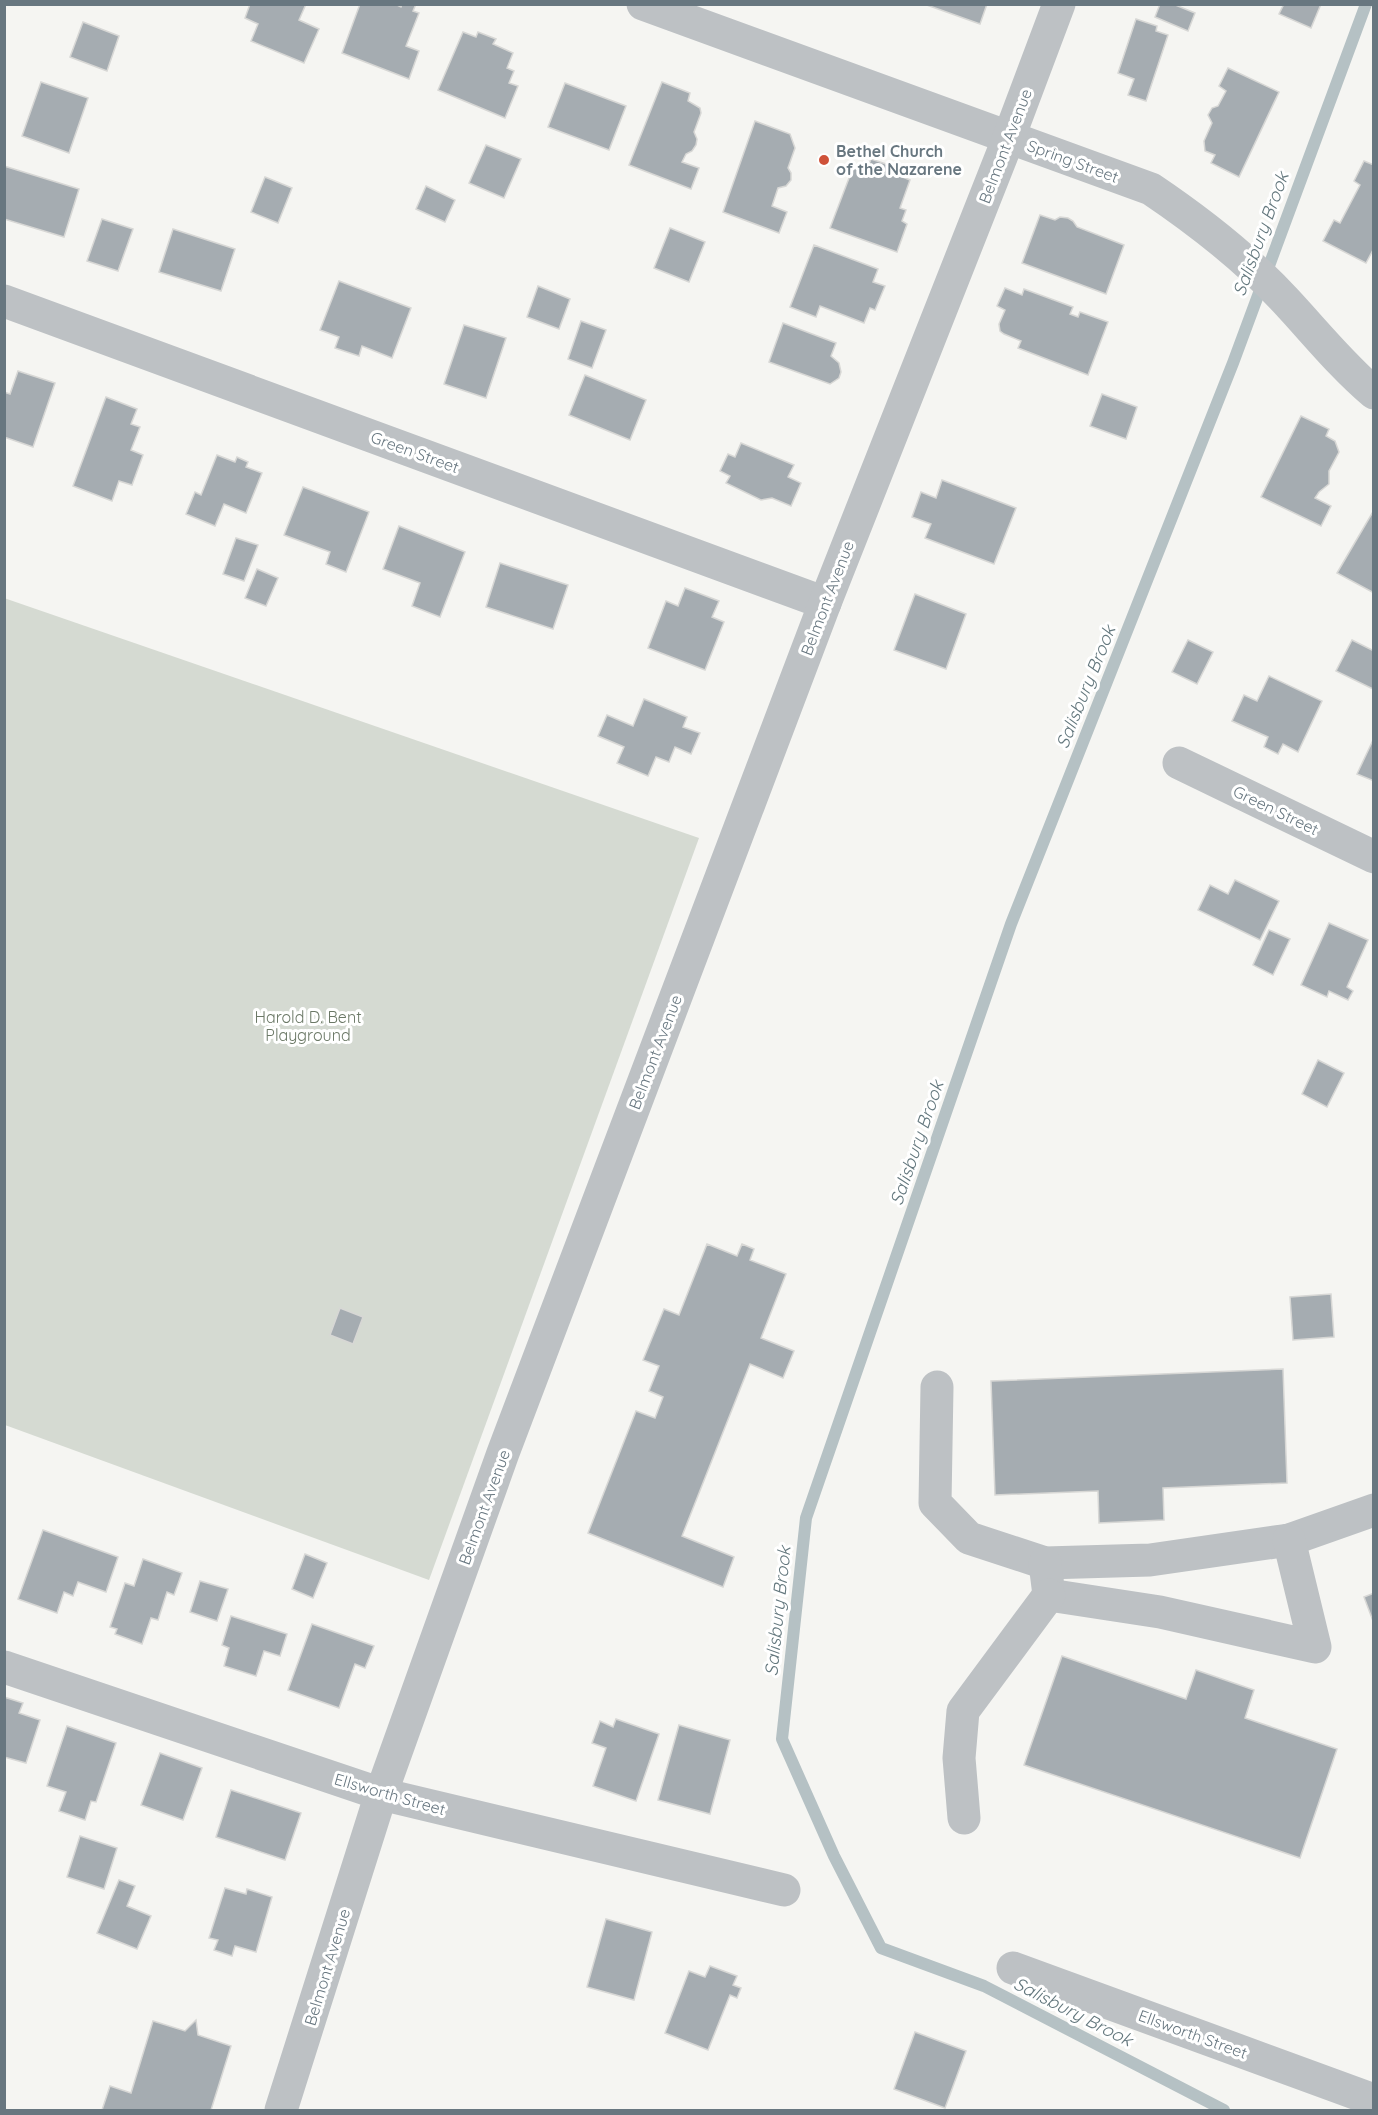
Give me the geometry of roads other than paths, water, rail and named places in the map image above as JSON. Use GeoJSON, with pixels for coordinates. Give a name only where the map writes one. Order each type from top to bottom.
{"type":"FeatureCollection","features":[{"type":"Feature","properties":{"kind":"street","name":"Spring Street"},"geometry":{"type":"LineString","coordinates":[[643,4],[1151,189],[1194,218],[1237,252],[1373,390]]}},
{"type":"Feature","properties":{"kind":"street","name":"Belmont Avenue"},"geometry":{"type":"LineString","coordinates":[[281,2110],[381,1794],[503,1452],[825,603],[1009,137],[1059,4]]}},
{"type":"Feature","properties":{"kind":"street","name":"Green Street"},"geometry":{"type":"LineString","coordinates":[[4,301],[825,603]]}},
{"type":"Feature","properties":{"kind":"street","name":"Green Street"},"geometry":{"type":"LineString","coordinates":[[1179,763],[1374,857]]}},
{"type":"Feature","properties":{"kind":"street"},"geometry":{"type":"LineString","coordinates":[[938,1387],[935,1503],[969,1538],[1045,1563],[1150,1560],[1289,1540],[1374,1510]]}},
{"type":"Feature","properties":{"kind":"street"},"geometry":{"type":"LineString","coordinates":[[1049,1594],[1160,1612],[1315,1647],[1289,1540]]}},
{"type":"Feature","properties":{"kind":"street"},"geometry":{"type":"LineString","coordinates":[[964,1818],[959,1758],[963,1711],[1049,1594],[1045,1563]]}},
{"type":"Feature","properties":{"kind":"street","name":"Ellsworth Street"},"geometry":{"type":"LineString","coordinates":[[4,1667],[381,1794],[784,1890]]}},
{"type":"Feature","properties":{"kind":"street","name":"Ellsworth Street"},"geometry":{"type":"LineString","coordinates":[[1013,1968],[1374,2100]]}},
{"type":"Feature","properties":{"kind":"waterway","name":"Salisbury Brook"},"geometry":{"type":"LineString","coordinates":[[1224,2110],[984,1986],[881,1948],[834,1856],[782,1739],[806,1518],[1011,924],[1233,363],[1366,4]]}},
{"type":"Feature","properties":{"kind":"place","name":"Bethel Church of the Nazarene"},"geometry":{"type":"Point","coordinates":[824,160]}},
{"type":"Feature","properties":{"kind":"park label","name":"Harold D. Bent Playground"},"geometry":{"type":"Point","coordinates":[308,1026]}}]}
